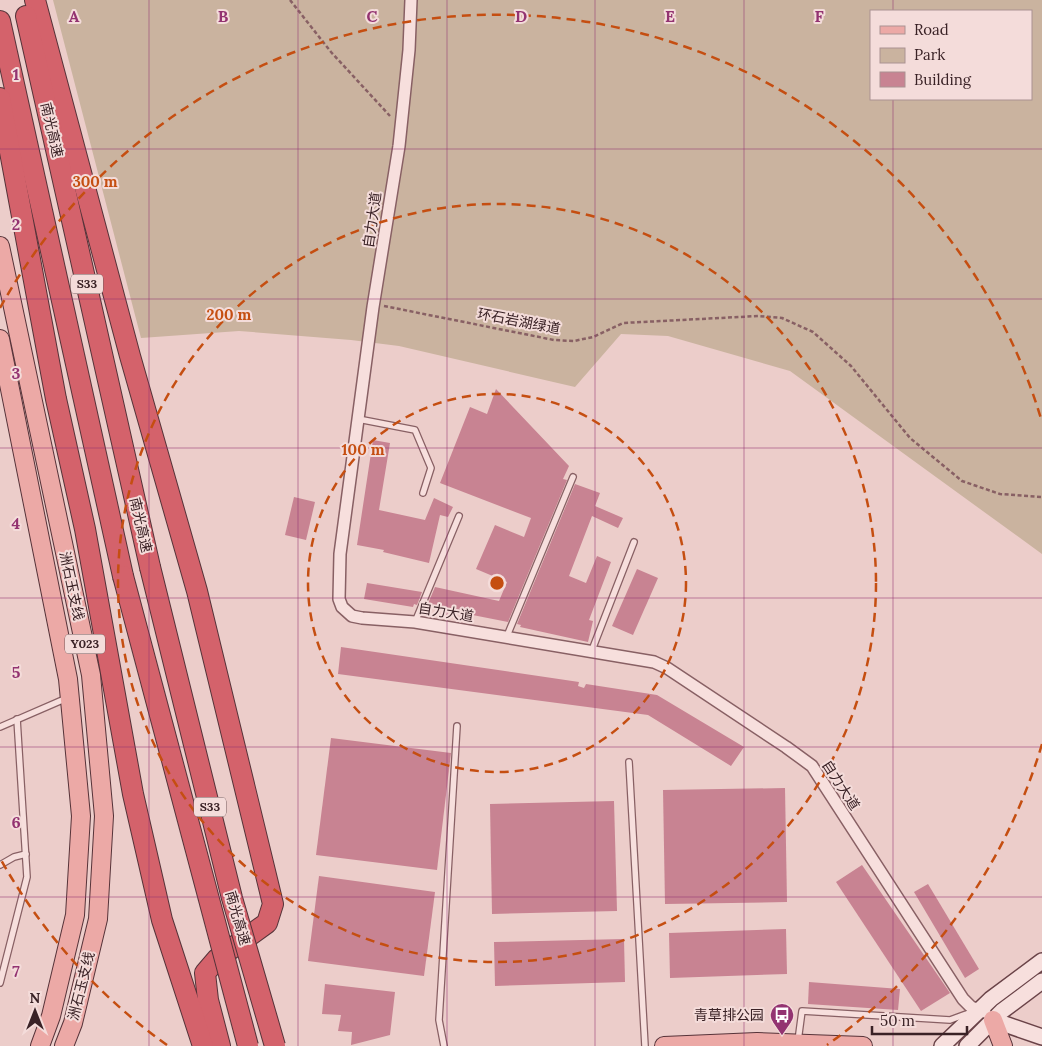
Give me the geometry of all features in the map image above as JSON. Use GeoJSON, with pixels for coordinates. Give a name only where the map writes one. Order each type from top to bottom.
{"type":"FeatureCollection","features":[{"type":"Feature","properties":{"kind":"highway","name":"南光高速"},"geometry":{"type":"LineString","coordinates":[[23,0],[150,567],[232,898],[275,1046]]}},
{"type":"Feature","properties":{"kind":"highway"},"geometry":{"type":"LineString","coordinates":[[35,0],[130,356],[197,591],[273,904],[267,923],[217,959],[205,974],[208,1000],[220,1046]]}},
{"type":"Feature","properties":{"kind":"highway","name":"南光高速"},"geometry":{"type":"LineString","coordinates":[[0,21],[123,576],[248,1046]]}},
{"type":"Feature","properties":{"kind":"highway"},"geometry":{"type":"LineString","coordinates":[[0,98],[56,399],[85,529],[132,794],[162,920],[203,1046]]}},
{"type":"Feature","properties":{"kind":"main road","name":"洲石玉支线"},"geometry":{"type":"LineString","coordinates":[[0,246],[91,675],[103,806],[98,919],[73,1022],[64,1046]]}},
{"type":"Feature","properties":{"kind":"main road","name":"洲石玉支线"},"geometry":{"type":"LineString","coordinates":[[0,339],[70,696],[81,816],[75,915],[51,1016],[40,1046]]}},
{"type":"Feature","properties":{"kind":"main road"},"geometry":{"type":"LineString","coordinates":[[986,1015],[1003,1046]]}},
{"type":"Feature","properties":{"kind":"main road"},"geometry":{"type":"LineString","coordinates":[[664,1046],[711,1043],[798,1043],[864,1046]]}},
{"type":"Feature","properties":{"kind":"street","name":"自力大道"},"geometry":{"type":"LineString","coordinates":[[411,0],[409,50],[401,128],[340,554],[340,599],[342,607],[352,616],[415,622],[592,650],[642,659],[667,668],[806,760],[955,988],[971,1007],[986,1015]]}},
{"type":"Feature","properties":{"kind":"street"},"geometry":{"type":"LineString","coordinates":[[967,1046],[1005,988],[1042,961]]}},
{"type":"Feature","properties":{"kind":"street"},"geometry":{"type":"LineString","coordinates":[[942,1046],[986,1015],[1042,981]]}},
{"type":"Feature","properties":{"kind":"street"},"geometry":{"type":"LineString","coordinates":[[986,1015],[1042,1037]]}},
{"type":"Feature","properties":{"kind":"lane"},"geometry":{"type":"LineString","coordinates":[[358,419],[415,430],[431,468],[423,493]]}},
{"type":"Feature","properties":{"kind":"lane"},"geometry":{"type":"LineString","coordinates":[[507,636],[573,477]]}},
{"type":"Feature","properties":{"kind":"lane"},"geometry":{"type":"LineString","coordinates":[[415,622],[459,516]]}},
{"type":"Feature","properties":{"kind":"lane"},"geometry":{"type":"LineString","coordinates":[[592,650],[634,542]]}},
{"type":"Feature","properties":{"kind":"lane"},"geometry":{"type":"LineString","coordinates":[[0,727],[70,696]]}},
{"type":"Feature","properties":{"kind":"lane"},"geometry":{"type":"LineString","coordinates":[[0,983],[27,877],[17,720]]}},
{"type":"Feature","properties":{"kind":"lane"},"geometry":{"type":"LineString","coordinates":[[444,1046],[438,1020],[457,726]]}},
{"type":"Feature","properties":{"kind":"lane"},"geometry":{"type":"LineString","coordinates":[[628,762],[645,1046]]}},
{"type":"Feature","properties":{"kind":"lane"},"geometry":{"type":"LineString","coordinates":[[0,865],[14,857],[26,854]]}},
{"type":"Feature","properties":{"kind":"lane"},"geometry":{"type":"LineString","coordinates":[[798,1043],[802,1011],[950,1020],[986,1015]]}},
{"type":"Feature","properties":{"kind":"path"},"geometry":{"type":"LineString","coordinates":[[290,0],[332,52],[401,128]]}},
{"type":"Feature","properties":{"kind":"path","name":"环石岩湖绿道"},"geometry":{"type":"LineString","coordinates":[[382,306],[554,340],[574,342],[593,337],[623,323],[758,316],[782,318],[813,332],[851,366],[910,438],[962,481],[1000,494],[1042,497]]}},
{"type":"Feature","properties":{"kind":"green space"},"geometry":{"type":"Polygon","coordinates":[[[53,0],[1042,0],[1042,554],[790,371],[668,336],[621,334],[575,387],[399,346],[239,331],[141,338],[53,0]]]}},
{"type":"Feature","properties":{"kind":"building"},"geometry":{"type":"Polygon","coordinates":[[[496,389],[569,466],[563,479],[567,480],[508,622],[427,606],[435,587],[499,601],[507,582],[476,569],[495,525],[524,537],[531,518],[440,483],[470,407],[487,414],[496,389]]]}},
{"type":"Feature","properties":{"kind":"building"},"geometry":{"type":"Polygon","coordinates":[[[373,440],[390,443],[379,510],[425,520],[434,498],[453,507],[448,517],[440,515],[429,563],[383,552],[384,550],[357,545],[373,440]]]}},
{"type":"Feature","properties":{"kind":"building"},"geometry":{"type":"Polygon","coordinates":[[[575,484],[600,493],[595,506],[623,518],[618,528],[592,516],[569,576],[586,583],[597,556],[611,562],[589,620],[593,621],[588,642],[520,627],[521,625],[517,624],[575,484]]]}},
{"type":"Feature","properties":{"kind":"building"},"geometry":{"type":"Polygon","coordinates":[[[294,497],[315,502],[306,540],[285,535],[294,497]]]}},
{"type":"Feature","properties":{"kind":"building"},"geometry":{"type":"Polygon","coordinates":[[[637,569],[658,578],[633,635],[612,626],[637,569]]]}},
{"type":"Feature","properties":{"kind":"building"},"geometry":{"type":"Polygon","coordinates":[[[367,583],[422,592],[417,605],[414,604],[413,607],[364,599],[367,583]]]}},
{"type":"Feature","properties":{"kind":"building"},"geometry":{"type":"Polygon","coordinates":[[[341,647],[579,682],[578,686],[584,688],[586,684],[657,695],[744,747],[731,766],[648,715],[338,674],[341,647]]]}},
{"type":"Feature","properties":{"kind":"building"},"geometry":{"type":"Polygon","coordinates":[[[331,738],[451,753],[437,870],[316,855],[331,738]]]}},
{"type":"Feature","properties":{"kind":"building"},"geometry":{"type":"Polygon","coordinates":[[[785,788],[787,902],[665,904],[663,790],[785,788]]]}},
{"type":"Feature","properties":{"kind":"building"},"geometry":{"type":"Polygon","coordinates":[[[614,801],[617,911],[492,914],[490,804],[614,801]]]}},
{"type":"Feature","properties":{"kind":"building"},"geometry":{"type":"Polygon","coordinates":[[[862,865],[950,993],[921,1011],[836,882],[862,865]]]}},
{"type":"Feature","properties":{"kind":"building"},"geometry":{"type":"Polygon","coordinates":[[[319,876],[435,892],[424,976],[308,961],[319,876]]]}},
{"type":"Feature","properties":{"kind":"building"},"geometry":{"type":"Polygon","coordinates":[[[928,884],[979,969],[965,978],[914,892],[928,884]]]}},
{"type":"Feature","properties":{"kind":"building"},"geometry":{"type":"Polygon","coordinates":[[[786,929],[787,974],[670,978],[669,933],[786,929]]]}},
{"type":"Feature","properties":{"kind":"building"},"geometry":{"type":"Polygon","coordinates":[[[624,939],[625,982],[495,986],[494,942],[624,939]]]}},
{"type":"Feature","properties":{"kind":"building"},"geometry":{"type":"Polygon","coordinates":[[[809,982],[900,989],[898,1010],[808,1004],[809,982]]]}},
{"type":"Feature","properties":{"kind":"building"},"geometry":{"type":"Polygon","coordinates":[[[325,984],[395,992],[390,1035],[351,1045],[352,1032],[338,1031],[341,1015],[322,1014],[325,984]]]}},
{"type":"Feature","properties":{"kind":"place","name":"青草排公园"},"geometry":{"type":"Point","coordinates":[782,1036]}}]}
